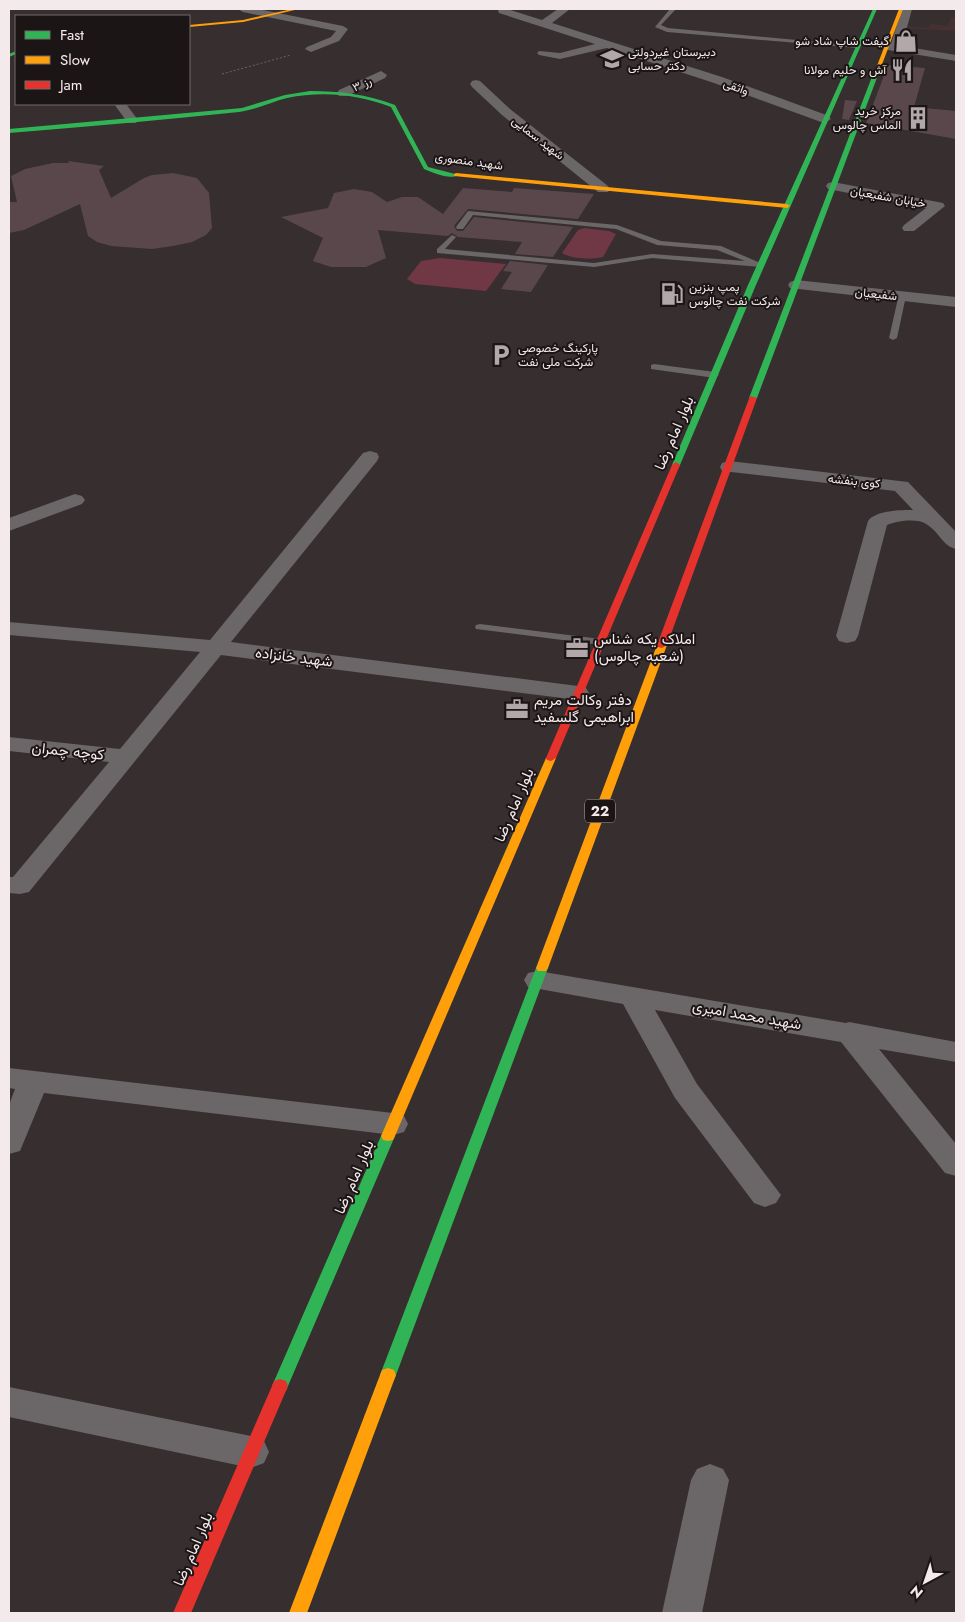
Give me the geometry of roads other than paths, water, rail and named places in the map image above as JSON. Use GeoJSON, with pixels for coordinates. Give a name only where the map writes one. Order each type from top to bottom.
{"type":"FeatureCollection","features":[{"type":"Feature","properties":{"kind":"main road"},"geometry":{"type":"LineString","coordinates":[[190,26],[230,23],[274,16],[296,9]]}},
{"type":"Feature","properties":{"kind":"main road","name":"بلوار امام رضا"},"geometry":{"type":"LineString","coordinates":[[182,1613],[578,693],[720,376],[761,265],[875,9]]}},
{"type":"Feature","properties":{"kind":"main road","name":"22"},"geometry":{"type":"LineString","coordinates":[[298,1613],[538,980],[729,467],[756,380],[796,285],[797,268],[891,48],[901,9]]}},
{"type":"Feature","properties":{"kind":"main road","name":"شهید منصوری"},"geometry":{"type":"LineString","coordinates":[[9,130],[242,110],[285,97],[310,93],[343,93],[372,98],[393,106],[426,168],[445,174],[787,206]]}},
{"type":"Feature","properties":{"kind":"main road"},"geometry":{"type":"LineString","coordinates":[[761,265],[777,266]]}},
{"type":"Feature","properties":{"kind":"street"},"geometry":{"type":"LineString","coordinates":[[243,9],[343,29],[335,40],[311,49]]}},
{"type":"Feature","properties":{"kind":"street"},"geometry":{"type":"LineString","coordinates":[[542,25],[565,9]]}},
{"type":"Feature","properties":{"kind":"street"},"geometry":{"type":"LineString","coordinates":[[907,9],[891,48],[956,58]]}},
{"type":"Feature","properties":{"kind":"street","name":"واثقی"},"geometry":{"type":"LineString","coordinates":[[503,11],[718,80],[825,119]]}},
{"type":"Feature","properties":{"kind":"street"},"geometry":{"type":"LineString","coordinates":[[543,53],[560,56],[607,45]]}},
{"type":"Feature","properties":{"kind":"street","name":"رز ۳"},"geometry":{"type":"LineString","coordinates":[[343,93],[381,75]]}},
{"type":"Feature","properties":{"kind":"street","name":"شهید سمایی"},"geometry":{"type":"LineString","coordinates":[[476,84],[506,112],[603,189]]}},
{"type":"Feature","properties":{"kind":"street"},"geometry":{"type":"LineString","coordinates":[[121,105],[132,120]]}},
{"type":"Feature","properties":{"kind":"street","name":"خیابان شفیعیان"},"geometry":{"type":"LineString","coordinates":[[833,186],[938,206],[909,228]]}},
{"type":"Feature","properties":{"kind":"street","name":"شفیعیان"},"geometry":{"type":"LineString","coordinates":[[796,285],[956,302]]}},
{"type":"Feature","properties":{"kind":"street"},"geometry":{"type":"LineString","coordinates":[[9,885],[20,886],[370,457]]}},
{"type":"Feature","properties":{"kind":"street","name":"کوی بنفشه"},"geometry":{"type":"LineString","coordinates":[[729,467],[901,486],[956,543]]}},
{"type":"Feature","properties":{"kind":"street"},"geometry":{"type":"LineString","coordinates":[[9,525],[75,500]]}},
{"type":"Feature","properties":{"kind":"street"},"geometry":{"type":"LineString","coordinates":[[847,636],[878,521],[894,515],[919,515],[935,520]]}},
{"type":"Feature","properties":{"kind":"street","name":"شهید خانزاده"},"geometry":{"type":"LineString","coordinates":[[9,628],[214,647],[578,693]]}},
{"type":"Feature","properties":{"kind":"street","name":"کوچه چمران"},"geometry":{"type":"LineString","coordinates":[[9,744],[127,757]]}},
{"type":"Feature","properties":{"kind":"street","name":"شهید محمد امیری"},"geometry":{"type":"LineString","coordinates":[[538,980],[849,1032],[956,1052]]}},
{"type":"Feature","properties":{"kind":"street"},"geometry":{"type":"LineString","coordinates":[[634,996],[686,1091],[765,1195]]}},
{"type":"Feature","properties":{"kind":"street"},"geometry":{"type":"LineString","coordinates":[[849,1032],[956,1166]]}},
{"type":"Feature","properties":{"kind":"street"},"geometry":{"type":"LineString","coordinates":[[9,1143],[22,1079],[393,1124]]}},
{"type":"Feature","properties":{"kind":"street"},"geometry":{"type":"LineString","coordinates":[[9,1402],[251,1452]]}},
{"type":"Feature","properties":{"kind":"street"},"geometry":{"type":"LineString","coordinates":[[682,1613],[710,1480]]}},
{"type":"Feature","properties":{"kind":"lane"},"geometry":{"type":"LineString","coordinates":[[672,9],[658,26],[667,30],[858,46]]}},
{"type":"Feature","properties":{"kind":"lane"},"geometry":{"type":"LineString","coordinates":[[460,227],[471,213],[617,227],[660,243],[718,248],[761,265]]}},
{"type":"Feature","properties":{"kind":"lane"},"geometry":{"type":"LineString","coordinates":[[452,237],[440,251],[594,265],[652,256],[761,265]]}},
{"type":"Feature","properties":{"kind":"lane"},"geometry":{"type":"LineString","coordinates":[[893,338],[902,296]]}},
{"type":"Feature","properties":{"kind":"lane"},"geometry":{"type":"LineString","coordinates":[[654,367],[720,376]]}},
{"type":"Feature","properties":{"kind":"lane"},"geometry":{"type":"LineString","coordinates":[[480,627],[601,642]]}},
{"type":"Feature","properties":{"kind":"place","name":"گیفت شاپ شاد شو"},"geometry":{"type":"Point","coordinates":[906,41]}},
{"type":"Feature","properties":{"kind":"place","name":"دبیرستان غیردولتی دکتر حسابی"},"geometry":{"type":"Point","coordinates":[612,59]}},
{"type":"Feature","properties":{"kind":"place","name":"آش و حلیم مولانا"},"geometry":{"type":"Point","coordinates":[902,70]}},
{"type":"Feature","properties":{"kind":"place","name":"مرکز خرید الماس چالوس"},"geometry":{"type":"Point","coordinates":[918,118]}},
{"type":"Feature","properties":{"kind":"place","name":"پمپ بنزین شرکت نفت چالوس"},"geometry":{"type":"Point","coordinates":[672,294]}},
{"type":"Feature","properties":{"kind":"place","name":"پارکینگ خصوصی شرکت ملی نفت"},"geometry":{"type":"Point","coordinates":[501,355]}},
{"type":"Feature","properties":{"kind":"place","name":"املاک یکه شناس (شعبه چالوس)"},"geometry":{"type":"Point","coordinates":[577,648]}},
{"type":"Feature","properties":{"kind":"place","name":"دفتر وکالت مریم ابراهیمی گلسفید"},"geometry":{"type":"Point","coordinates":[517,709]}}]}
